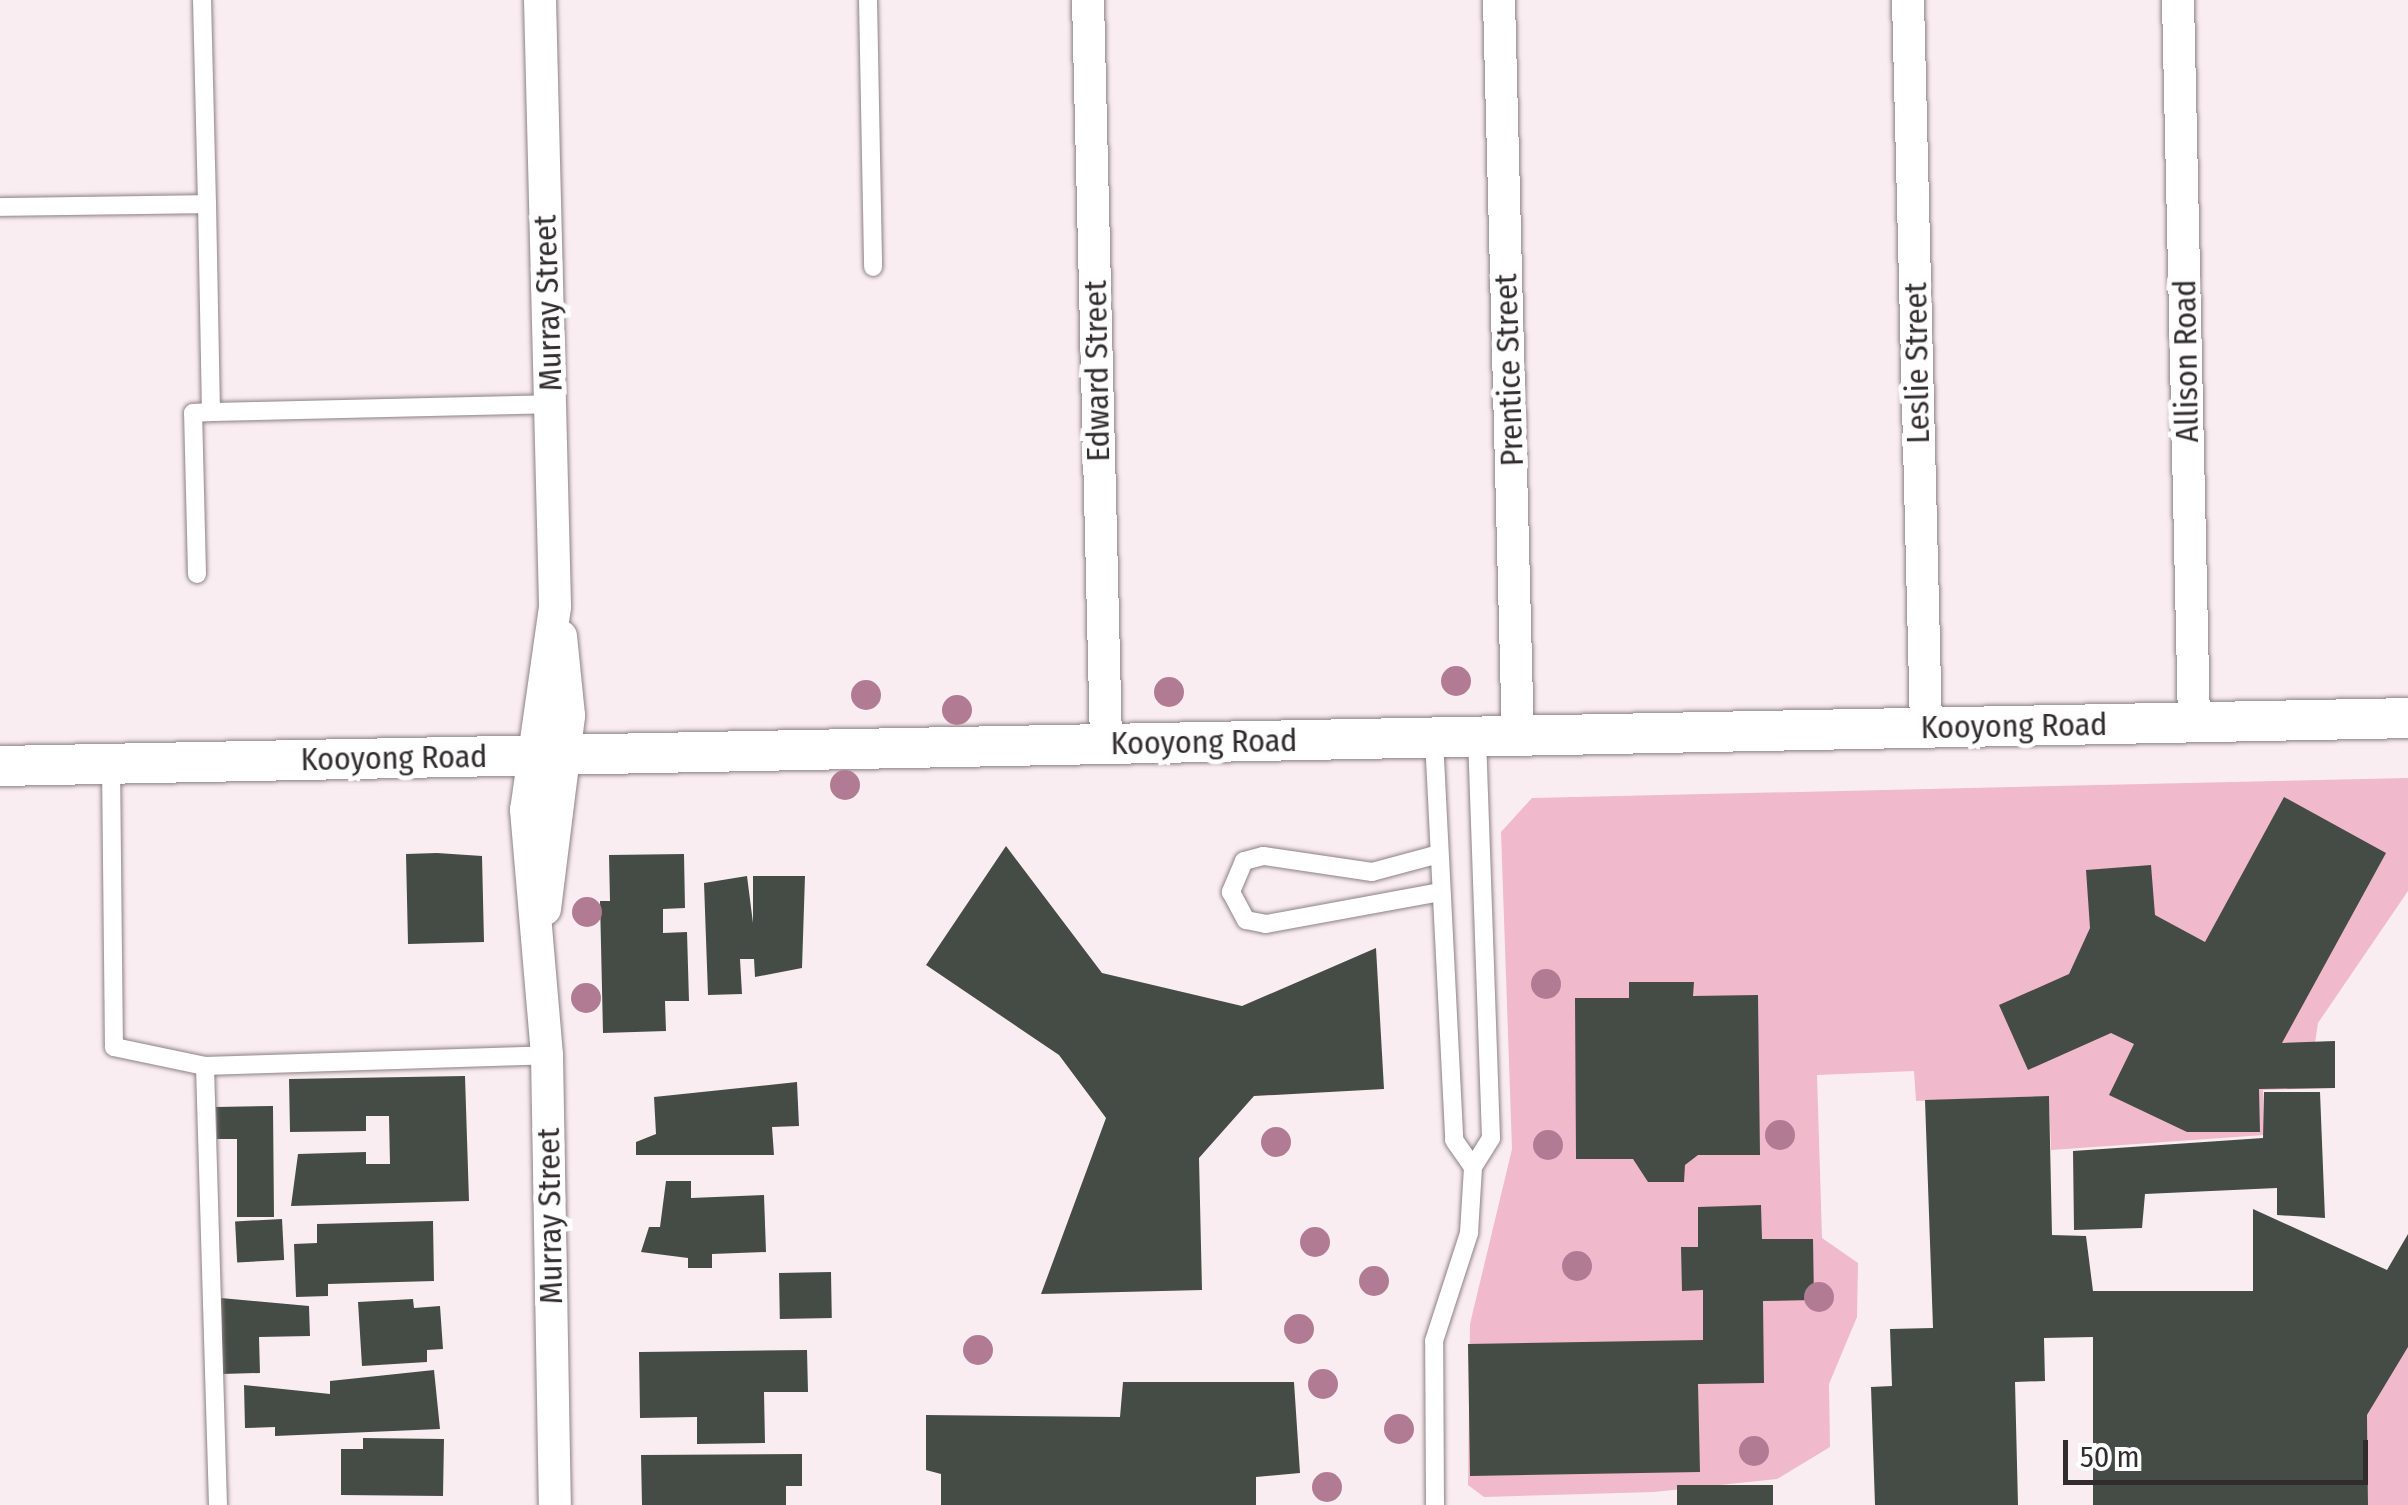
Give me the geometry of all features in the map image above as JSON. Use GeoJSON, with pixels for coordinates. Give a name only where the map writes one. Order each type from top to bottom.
{"type":"FeatureCollection","features":[{"type":"Feature","properties":{"kind":"street","name":"Murray Street"},"geometry":{"type":"LineString","coordinates":[[540,0],[555,606],[568,670],[548,755],[542,927],[555,1505]]}},
{"type":"Feature","properties":{"kind":"street","name":"Edward Street"},"geometry":{"type":"LineString","coordinates":[[1088,0],[1106,743]]}},
{"type":"Feature","properties":{"kind":"street","name":"Prentice Street"},"geometry":{"type":"LineString","coordinates":[[1499,0],[1518,740]]}},
{"type":"Feature","properties":{"kind":"street","name":"Leslie Street"},"geometry":{"type":"LineString","coordinates":[[1908,0],[1926,727]]}},
{"type":"Feature","properties":{"kind":"street","name":"Allison Road"},"geometry":{"type":"LineString","coordinates":[[2178,0],[2194,722]]}},
{"type":"Feature","properties":{"kind":"street","name":"Kooyong Road"},"geometry":{"type":"LineString","coordinates":[[0,766],[1106,743],[1518,740],[2408,718]]}},
{"type":"Feature","properties":{"kind":"lane"},"geometry":{"type":"LineString","coordinates":[[202,0],[211,412]]}},
{"type":"Feature","properties":{"kind":"lane"},"geometry":{"type":"LineString","coordinates":[[868,0],[873,267]]}},
{"type":"Feature","properties":{"kind":"lane"},"geometry":{"type":"LineString","coordinates":[[0,208],[207,204]]}},
{"type":"Feature","properties":{"kind":"lane"},"geometry":{"type":"LineString","coordinates":[[197,574],[193,413],[551,404]]}},
{"type":"Feature","properties":{"kind":"lane"},"geometry":{"type":"LineString","coordinates":[[1434,739],[1454,1140],[1473,1167]]}},
{"type":"Feature","properties":{"kind":"lane"},"geometry":{"type":"LineString","coordinates":[[1435,1505],[1434,1341],[1469,1234],[1473,1167],[1491,1138],[1477,739]]}},
{"type":"Feature","properties":{"kind":"lane"},"geometry":{"type":"LineString","coordinates":[[111,764],[114,1047],[204,1066],[547,1055]]}},
{"type":"Feature","properties":{"kind":"lane"},"geometry":{"type":"LineString","coordinates":[[1439,854],[1372,872],[1262,856],[1244,861],[1231,892],[1246,920],[1266,924],[1441,892]]}},
{"type":"Feature","properties":{"kind":"lane"},"geometry":{"type":"LineString","coordinates":[[204,1066],[218,1505]]}},
{"type":"Feature","properties":{"kind":"shaded area"},"geometry":{"type":"Polygon","coordinates":[[[2408,778],[2408,891],[2318,1023],[2315,1043],[2335,1041],[2335,1088],[2263,1090],[2264,1135],[2051,1150],[2049,1096],[1916,1101],[1914,1071],[1817,1075],[1822,1238],[1858,1263],[1857,1317],[1829,1384],[1830,1447],[1777,1479],[1654,1492],[1484,1497],[1468,1485],[1470,1324],[1512,1149],[1501,832],[1532,798],[2408,778]]]}},
{"type":"Feature","properties":{"kind":"shaded area"},"geometry":{"type":"Polygon","coordinates":[[[2408,1347],[2408,1505],[2368,1505],[2367,1415],[2408,1347]]]}},
{"type":"Feature","properties":{"kind":"building"},"geometry":{"type":"Polygon","coordinates":[[[2284,797],[2386,853],[2282,1043],[2335,1041],[2335,1088],[2259,1089],[2260,1132],[2187,1132],[2109,1095],[2134,1044],[2111,1033],[2028,1070],[1999,1005],[2069,974],[2090,928],[2086,870],[2151,865],[2155,915],[2205,942],[2284,797]]]}},
{"type":"Feature","properties":{"kind":"building"},"geometry":{"type":"Polygon","coordinates":[[[1006,846],[1102,973],[1242,1006],[1376,948],[1384,1089],[1254,1096],[1199,1158],[1202,1290],[1041,1294],[1106,1118],[1059,1055],[926,965],[1006,846]]]}},
{"type":"Feature","properties":{"kind":"building"},"geometry":{"type":"Polygon","coordinates":[[[406,854],[482,856],[484,942],[408,944],[406,854]]]}},
{"type":"Feature","properties":{"kind":"building"},"geometry":{"type":"Polygon","coordinates":[[[684,854],[685,908],[663,909],[663,933],[687,932],[689,1001],[665,1001],[666,1031],[603,1033],[600,901],[610,901],[609,855],[684,854]]]}},
{"type":"Feature","properties":{"kind":"building"},"geometry":{"type":"Polygon","coordinates":[[[747,876],[753,923],[753,876],[805,876],[802,968],[755,977],[754,959],[740,959],[742,994],[708,995],[704,883],[747,876]]]}},
{"type":"Feature","properties":{"kind":"building"},"geometry":{"type":"Polygon","coordinates":[[[1629,982],[1694,982],[1693,996],[1758,995],[1760,1155],[1698,1155],[1685,1165],[1684,1182],[1648,1182],[1633,1159],[1576,1159],[1575,998],[1629,998],[1629,982]]]}},
{"type":"Feature","properties":{"kind":"building"},"geometry":{"type":"Polygon","coordinates":[[[465,1076],[469,1201],[291,1206],[298,1154],[366,1152],[366,1164],[390,1164],[389,1116],[366,1116],[366,1131],[290,1132],[289,1079],[465,1076]]]}},
{"type":"Feature","properties":{"kind":"building"},"geometry":{"type":"Polygon","coordinates":[[[797,1082],[799,1126],[772,1127],[774,1155],[636,1155],[636,1142],[656,1134],[654,1097],[797,1082]]]}},
{"type":"Feature","properties":{"kind":"building"},"geometry":{"type":"Polygon","coordinates":[[[2264,1092],[2320,1092],[2325,1218],[2277,1215],[2277,1188],[2145,1194],[2142,1228],[2074,1230],[2073,1151],[2263,1138],[2264,1092]]]}},
{"type":"Feature","properties":{"kind":"building"},"geometry":{"type":"Polygon","coordinates":[[[2049,1096],[2052,1235],[2086,1236],[2093,1291],[2253,1291],[2253,1209],[2387,1270],[2408,1234],[2408,1347],[2367,1415],[2368,1505],[2093,1505],[2093,1337],[2044,1338],[2045,1381],[2015,1382],[2018,1505],[1875,1505],[1871,1387],[1892,1386],[1890,1329],[1933,1328],[1925,1100],[2049,1096]]]}},
{"type":"Feature","properties":{"kind":"building"},"geometry":{"type":"Polygon","coordinates":[[[273,1106],[274,1217],[237,1217],[237,1139],[217,1139],[216,1107],[273,1106]]]}},
{"type":"Feature","properties":{"kind":"building"},"geometry":{"type":"Polygon","coordinates":[[[666,1181],[691,1181],[691,1198],[764,1195],[766,1252],[712,1254],[712,1268],[688,1268],[688,1258],[641,1252],[649,1227],[660,1227],[666,1181]]]}},
{"type":"Feature","properties":{"kind":"building"},"geometry":{"type":"Polygon","coordinates":[[[1761,1205],[1762,1239],[1813,1239],[1814,1300],[1763,1301],[1764,1383],[1698,1384],[1700,1472],[1470,1476],[1468,1344],[1703,1340],[1703,1290],[1682,1291],[1681,1247],[1698,1247],[1698,1207],[1761,1205]]]}},
{"type":"Feature","properties":{"kind":"building"},"geometry":{"type":"Polygon","coordinates":[[[282,1219],[284,1260],[237,1262],[235,1221],[282,1219]]]}},
{"type":"Feature","properties":{"kind":"building"},"geometry":{"type":"Polygon","coordinates":[[[433,1221],[434,1281],[328,1284],[328,1296],[296,1297],[294,1244],[317,1243],[317,1224],[433,1221]]]}},
{"type":"Feature","properties":{"kind":"building"},"geometry":{"type":"Polygon","coordinates":[[[831,1272],[832,1318],[780,1319],[779,1273],[831,1272]]]}},
{"type":"Feature","properties":{"kind":"building"},"geometry":{"type":"Polygon","coordinates":[[[221,1298],[309,1306],[310,1336],[259,1337],[260,1373],[222,1374],[221,1298]]]}},
{"type":"Feature","properties":{"kind":"building"},"geometry":{"type":"Polygon","coordinates":[[[413,1299],[414,1308],[440,1306],[443,1349],[427,1350],[427,1362],[362,1366],[358,1302],[413,1299]]]}},
{"type":"Feature","properties":{"kind":"building"},"geometry":{"type":"Polygon","coordinates":[[[807,1350],[808,1392],[764,1392],[765,1443],[697,1444],[697,1417],[640,1418],[639,1352],[807,1350]]]}},
{"type":"Feature","properties":{"kind":"building"},"geometry":{"type":"Polygon","coordinates":[[[434,1370],[440,1429],[275,1436],[275,1427],[245,1428],[244,1385],[330,1394],[330,1381],[434,1370]]]}},
{"type":"Feature","properties":{"kind":"building"},"geometry":{"type":"Polygon","coordinates":[[[1123,1382],[1294,1382],[1300,1473],[1256,1477],[1256,1505],[941,1505],[941,1474],[926,1470],[926,1415],[1120,1417],[1123,1382]]]}},
{"type":"Feature","properties":{"kind":"building"},"geometry":{"type":"Polygon","coordinates":[[[363,1438],[444,1439],[443,1496],[341,1495],[341,1449],[363,1449],[363,1438]]]}},
{"type":"Feature","properties":{"kind":"building"},"geometry":{"type":"Polygon","coordinates":[[[802,1454],[802,1486],[786,1486],[786,1505],[642,1505],[641,1455],[802,1454]]]}},
{"type":"Feature","properties":{"kind":"building"},"geometry":{"type":"Polygon","coordinates":[[[1677,1485],[1773,1485],[1773,1505],[1677,1505],[1677,1485]]]}}]}
